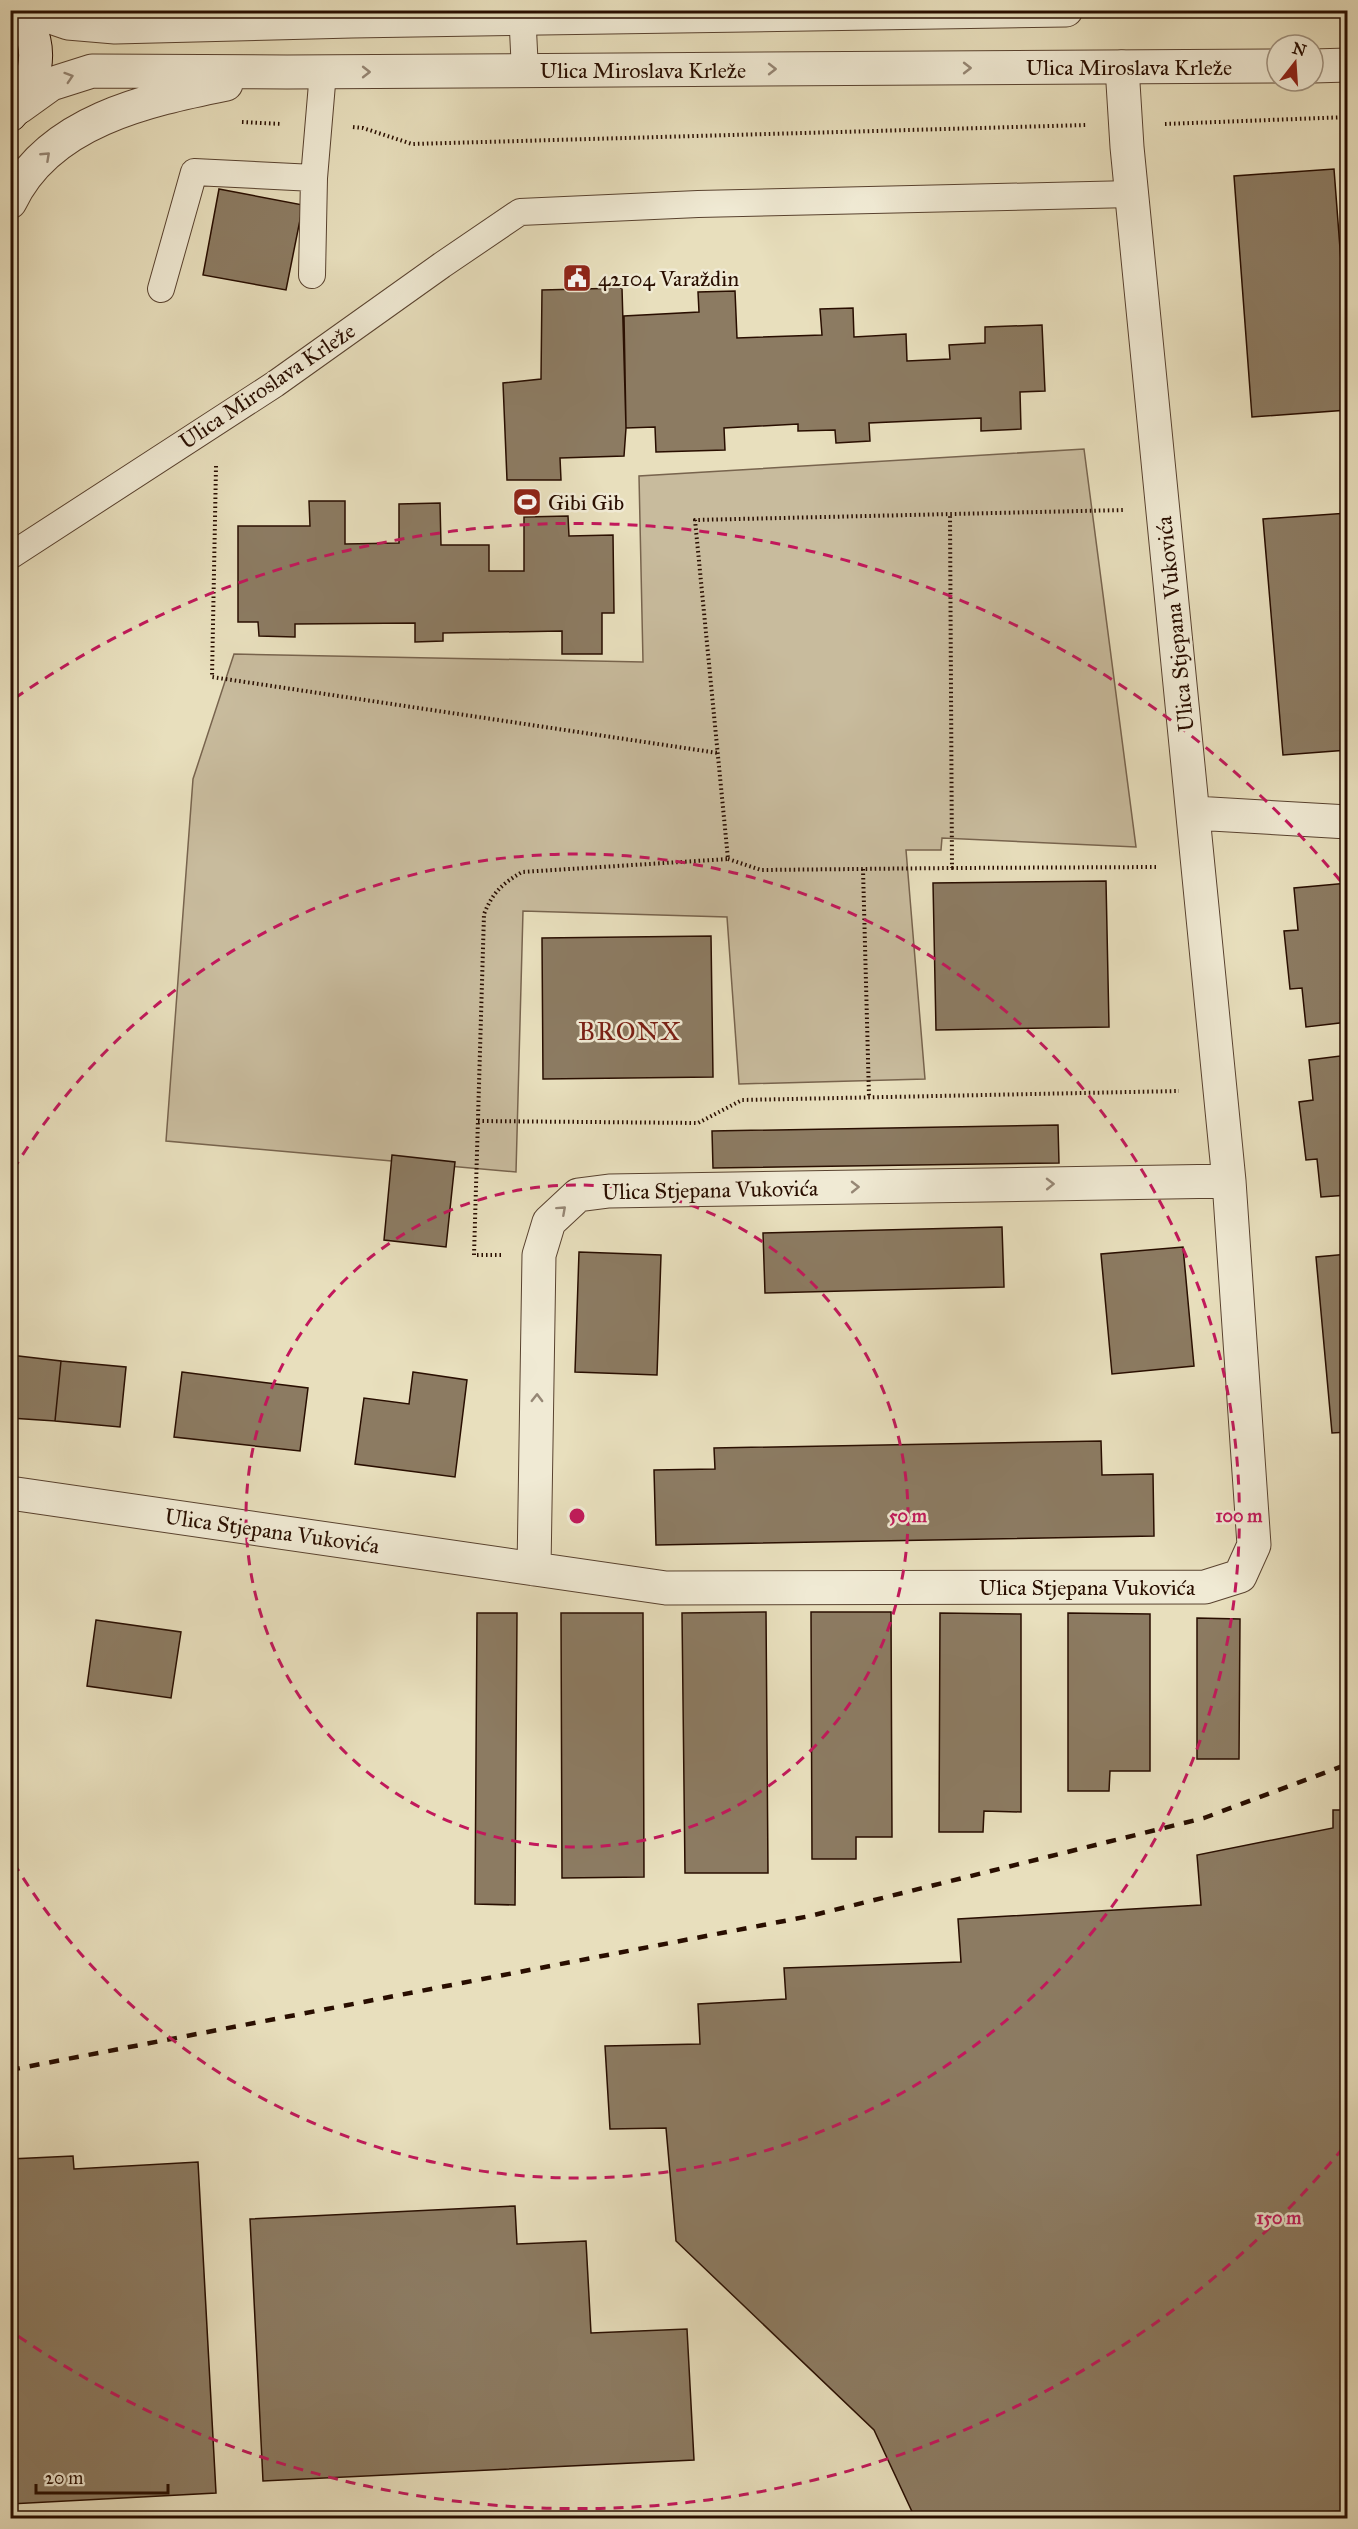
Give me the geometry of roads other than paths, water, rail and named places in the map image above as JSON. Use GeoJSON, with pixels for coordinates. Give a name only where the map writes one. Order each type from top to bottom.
{"type":"FeatureCollection","features":[{"type":"Feature","properties":{"kind":"street"},"geometry":{"type":"LineString","coordinates":[[15,111],[29,87],[35,65],[34,41],[21,10]]}},
{"type":"Feature","properties":{"kind":"street"},"geometry":{"type":"LineString","coordinates":[[30,10],[68,23],[114,27],[523,15],[1065,10]]}},
{"type":"Feature","properties":{"kind":"street"},"geometry":{"type":"LineString","coordinates":[[251,10],[352,21]]}},
{"type":"Feature","properties":{"kind":"street"},"geometry":{"type":"LineString","coordinates":[[1325,66],[1347,65]]}},
{"type":"Feature","properties":{"kind":"street","name":"Ulica Miroslava Krleže"},"geometry":{"type":"LineString","coordinates":[[15,111],[51,84],[92,71],[323,72],[1265,66]]}},
{"type":"Feature","properties":{"kind":"street","name":"Ulica Stjepana Vukovića"},"geometry":{"type":"LineString","coordinates":[[10,1493],[666,1588],[1205,1587],[1240,1576],[1254,1545],[1229,1181],[1132,194],[1122,67]]}},
{"type":"Feature","properties":{"kind":"street"},"geometry":{"type":"LineString","coordinates":[[10,202],[16,190],[40,161],[89,123],[119,112],[199,90],[287,72]]}},
{"type":"Feature","properties":{"kind":"street"},"geometry":{"type":"LineString","coordinates":[[1194,813],[1347,822]]}},
{"type":"Feature","properties":{"kind":"street","name":"Ulica Stjepana Vukovića"},"geometry":{"type":"LineString","coordinates":[[534,1569],[539,1255],[549,1222],[578,1195],[609,1191],[1229,1181]]}},
{"type":"Feature","properties":{"kind":"lane"},"geometry":{"type":"LineString","coordinates":[[523,15],[525,71]]}},
{"type":"Feature","properties":{"kind":"lane"},"geometry":{"type":"LineString","coordinates":[[312,275],[314,178],[323,72]]}},
{"type":"Feature","properties":{"kind":"lane"},"geometry":{"type":"LineString","coordinates":[[161,290],[194,172],[314,178]]}},
{"type":"Feature","properties":{"kind":"lane","name":"Ulica Miroslava Krleže"},"geometry":{"type":"LineString","coordinates":[[10,556],[275,384],[442,264],[520,212],[698,204],[1132,194]]}},
{"type":"Feature","properties":{"kind":"railway"},"geometry":{"type":"LineString","coordinates":[[10,2070],[810,1916],[1204,1818],[1348,1764]]}},
{"type":"Feature","properties":{"kind":"place","name":"42104 Varaždin"},"geometry":{"type":"Point","coordinates":[577,278]}},
{"type":"Feature","properties":{"kind":"place","name":"Gibi Gib"},"geometry":{"type":"Point","coordinates":[527,502]}},
{"type":"Feature","properties":{"kind":"district","name":"BRONX"},"geometry":{"type":"Point","coordinates":[630,1031]}}]}
